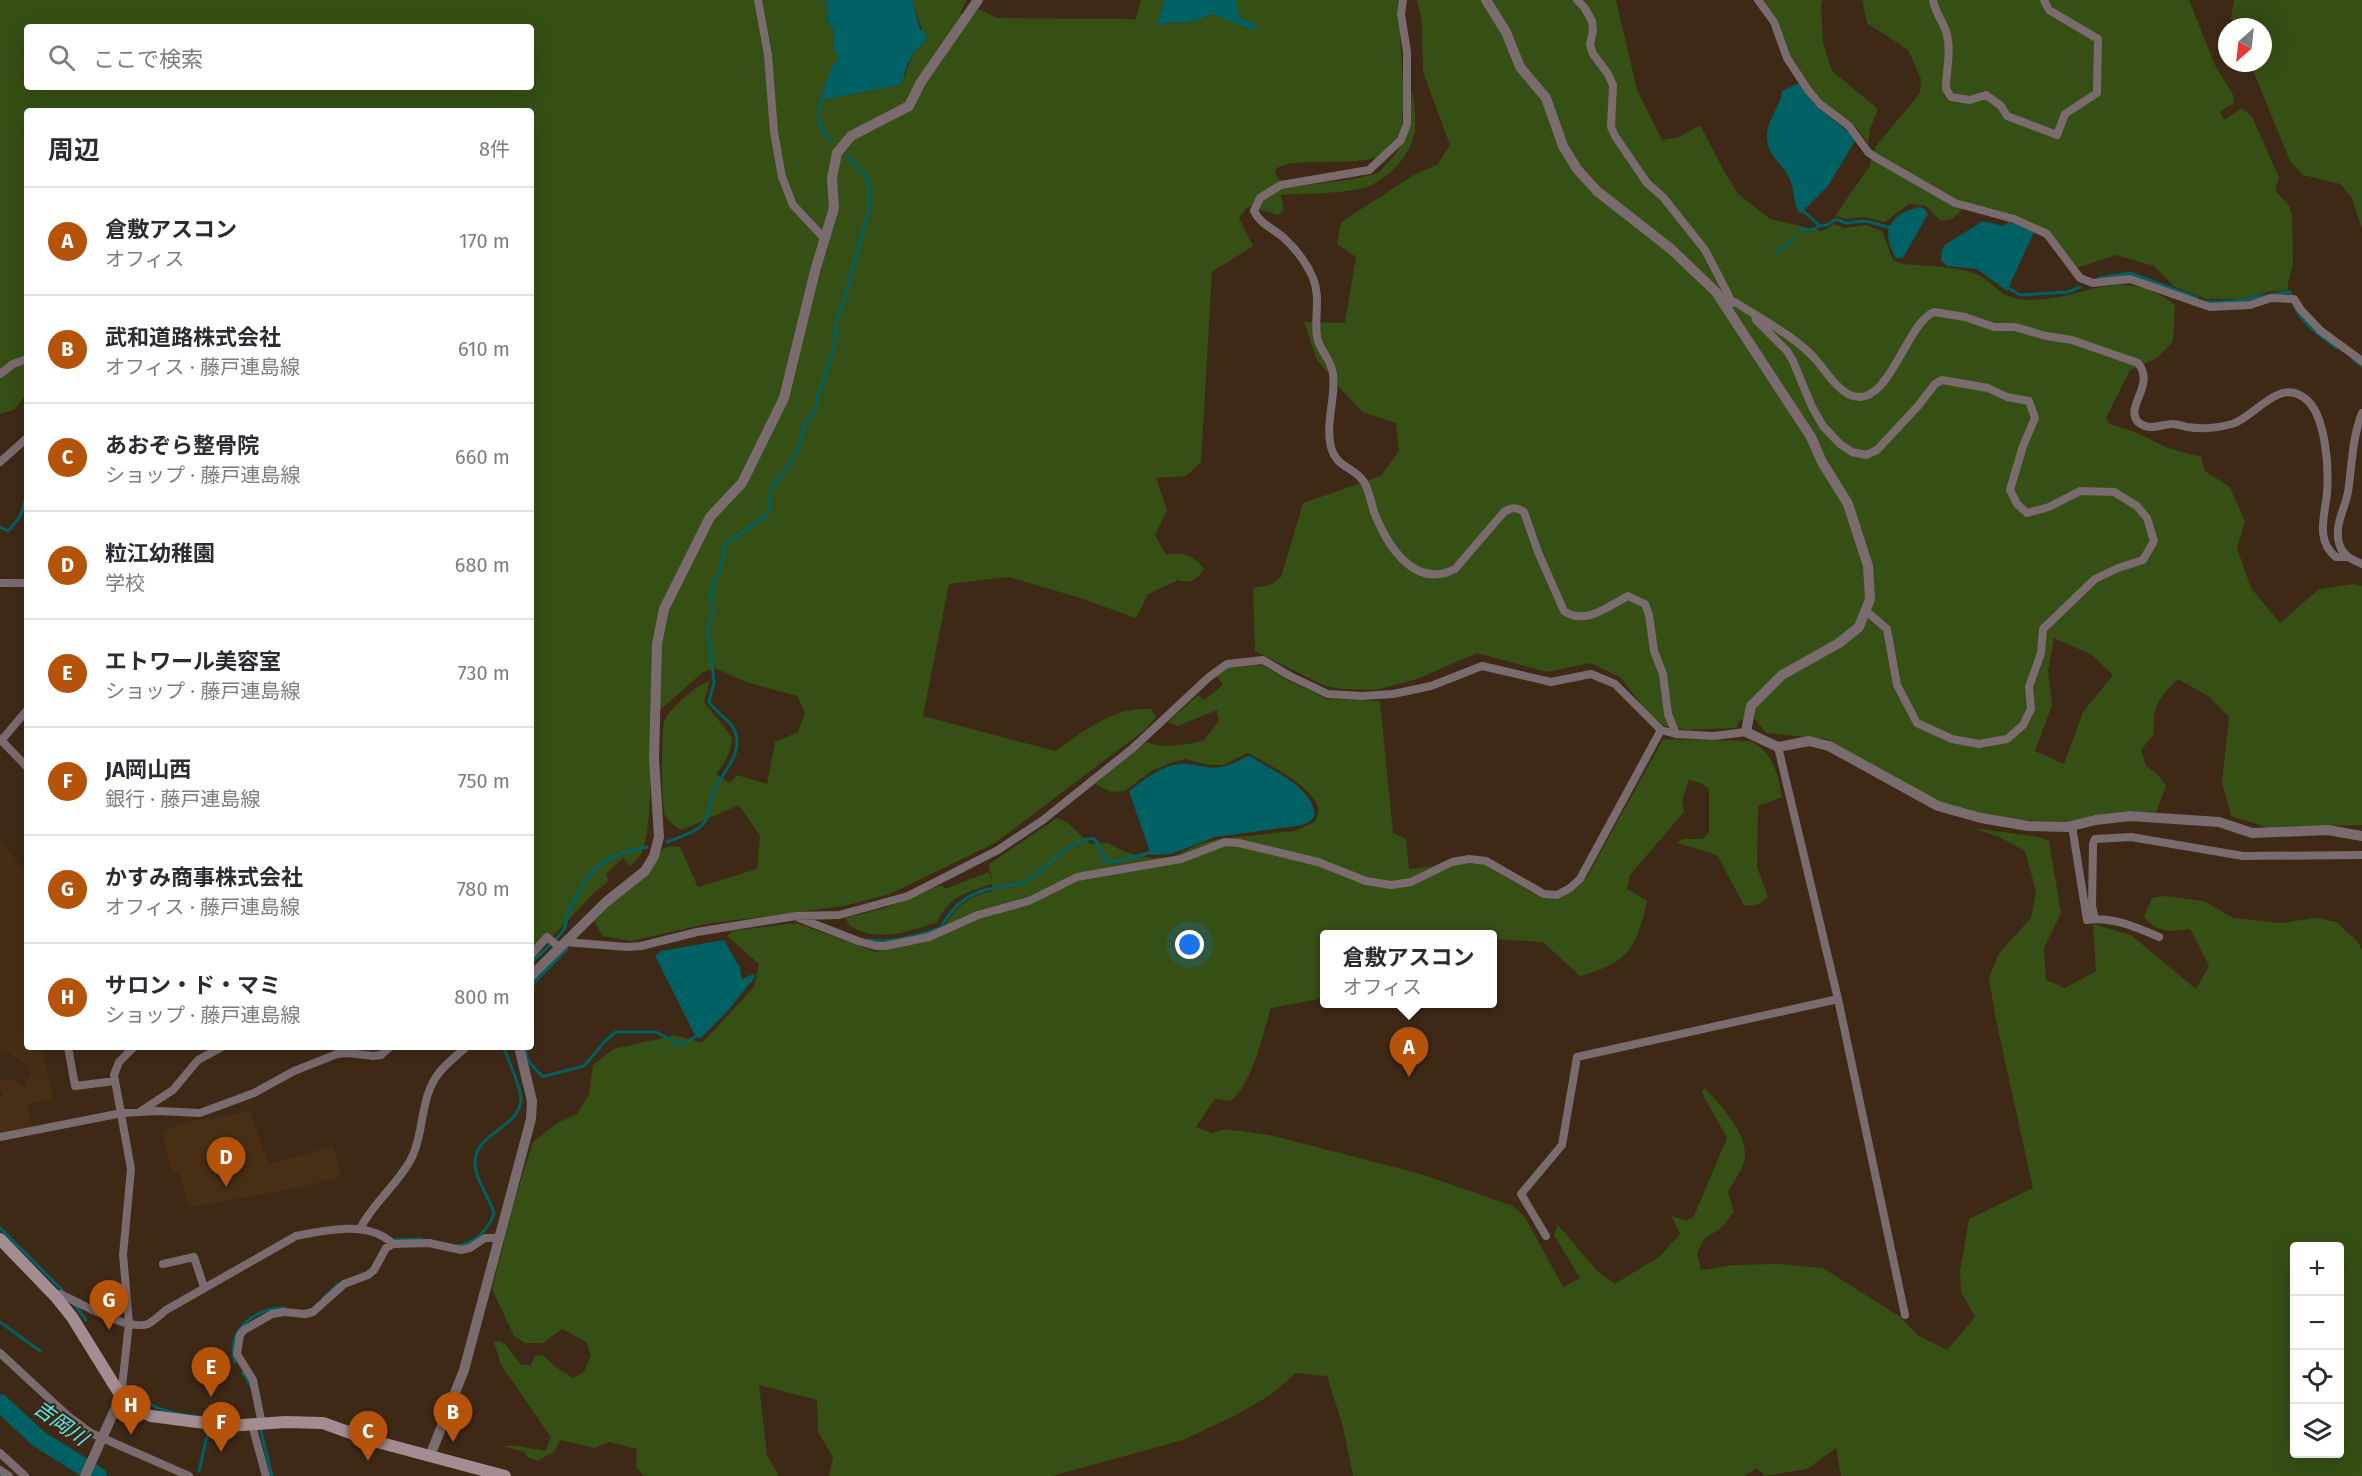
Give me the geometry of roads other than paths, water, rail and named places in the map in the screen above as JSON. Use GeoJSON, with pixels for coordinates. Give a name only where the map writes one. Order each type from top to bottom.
{"type":"FeatureCollection","features":[{"type":"Feature","properties":{"kind":"main road"},"geometry":{"type":"LineString","coordinates":[[0,1239],[56,1297],[72,1317],[121,1396],[135,1409],[151,1416],[202,1424],[304,1421],[323,1424],[370,1440],[505,1476]]}},
{"type":"Feature","properties":{"kind":"street"},"geometry":{"type":"LineString","coordinates":[[758,0],[768,55],[774,132],[782,177],[793,205],[824,238]]}},
{"type":"Feature","properties":{"kind":"street"},"geometry":{"type":"LineString","coordinates":[[534,972],[557,943],[645,871],[654,856],[659,837],[654,759],[657,644],[664,609],[710,517],[742,483],[784,398],[824,238],[834,208],[832,178],[837,153],[851,135],[909,106],[921,82],[978,0]]}},
{"type":"Feature","properties":{"kind":"street"},"geometry":{"type":"LineString","coordinates":[[1403,0],[1401,14],[1407,52],[1407,124],[1401,140],[1369,170],[1281,185],[1260,198],[1254,211],[1258,218],[1298,252],[1312,276],[1318,293],[1317,338],[1333,375],[1331,446],[1338,462],[1358,475],[1365,483],[1383,530],[1397,555],[1414,569],[1425,573],[1445,574],[1455,569],[1504,512],[1517,508],[1524,512],[1538,552],[1564,611],[1573,617],[1584,617],[1628,596],[1645,604],[1649,615],[1654,651],[1663,674],[1668,714],[1676,734]]}},
{"type":"Feature","properties":{"kind":"street"},"geometry":{"type":"LineString","coordinates":[[1486,0],[1506,32],[1520,68],[1546,98],[1563,146],[1577,170],[1597,191],[1671,249],[1728,305],[1811,437],[1822,462],[1848,504],[1868,566],[1870,599],[1858,627],[1839,643],[1782,675],[1751,706],[1746,732]]}},
{"type":"Feature","properties":{"kind":"street"},"geometry":{"type":"LineString","coordinates":[[1577,0],[1592,21],[1590,45],[1593,54],[1613,85],[1611,127],[1615,136],[1647,183],[1663,197],[1705,250],[1725,287],[1728,305]]}},
{"type":"Feature","properties":{"kind":"street"},"geometry":{"type":"LineString","coordinates":[[1758,0],[1774,21],[1787,58],[1808,90],[1821,104],[1849,126],[1868,152],[1955,203],[2014,219],[2040,229],[2047,234],[2074,271],[2085,281],[2093,283],[2130,279],[2210,307],[2250,305],[2271,298],[2294,299],[2320,331],[2362,361]]}},
{"type":"Feature","properties":{"kind":"street"},"geometry":{"type":"LineString","coordinates":[[1933,0],[1935,10],[1945,29],[1949,48],[1946,89],[1951,97],[1970,100],[1986,95],[2001,106],[2007,116],[2057,135],[2065,114],[2097,93],[2098,39],[2049,10],[2044,0]]}},
{"type":"Feature","properties":{"kind":"street"},"geometry":{"type":"LineString","coordinates":[[1728,305],[1735,302],[1804,349],[1841,388],[1856,397],[1869,394],[1888,377],[1923,319],[1934,312],[1965,317],[1988,326],[2015,327],[2036,334],[2072,340],[2138,363],[2145,378],[2134,411],[2137,420],[2145,426],[2172,424],[2200,428],[2230,425],[2238,422],[2278,394],[2299,396],[2306,399],[2317,413],[2324,432],[2327,492],[2323,516],[2325,545],[2336,557],[2343,559],[2348,557]]}},
{"type":"Feature","properties":{"kind":"street"},"geometry":{"type":"LineString","coordinates":[[1755,315],[1756,320],[1787,351],[1793,361],[1816,417],[1831,436],[1852,452],[1866,455],[1877,450],[1935,384],[1942,380],[1988,388],[2007,397],[2029,401],[2035,418],[2023,446],[2010,490],[2017,504],[2027,513],[2049,507],[2080,491],[2114,492],[2137,506],[2147,518],[2154,541],[2143,560],[2095,579],[2043,629],[2041,653],[2029,687],[2031,709],[2023,725],[2007,739],[1979,744],[1952,739],[1917,723],[1897,685],[1887,629],[1865,610]]}},
{"type":"Feature","properties":{"kind":"street"},"geometry":{"type":"LineString","coordinates":[[0,374],[13,364],[24,360]]}},
{"type":"Feature","properties":{"kind":"street"},"geometry":{"type":"LineString","coordinates":[[2362,413],[2356,431],[2346,500],[2337,530],[2342,550],[2348,557],[2362,564]]}},
{"type":"Feature","properties":{"kind":"street"},"geometry":{"type":"LineString","coordinates":[[0,462],[24,441]]}},
{"type":"Feature","properties":{"kind":"street"},"geometry":{"type":"LineString","coordinates":[[0,583],[24,583]]}},
{"type":"Feature","properties":{"kind":"street"},"geometry":{"type":"LineString","coordinates":[[534,952],[547,937],[557,943],[641,946],[697,932],[796,916],[839,915],[908,896],[998,850],[1043,820],[1133,748],[1209,677],[1227,664],[1263,660],[1328,694],[1362,696],[1393,694],[1431,686],[1482,666],[1551,681],[1591,674],[1614,684],[1661,730],[1676,734],[1714,736],[1746,732],[1778,747],[1809,741],[1829,746],[1938,807],[1981,818],[2028,826],[2072,826],[2096,820],[2130,816],[2219,822],[2252,833],[2328,830],[2362,836]]}},
{"type":"Feature","properties":{"kind":"street"},"geometry":{"type":"LineString","coordinates":[[24,713],[1,740],[24,764]]}},
{"type":"Feature","properties":{"kind":"street"},"geometry":{"type":"LineString","coordinates":[[796,916],[858,941],[885,946],[928,937],[978,915],[1029,901],[1077,877],[1181,859],[1225,842],[1239,843],[1318,862],[1366,881],[1391,885],[1411,882],[1452,862],[1469,859],[1486,861],[1544,894],[1557,895],[1580,879],[1661,730]]}},
{"type":"Feature","properties":{"kind":"street"},"geometry":{"type":"LineString","coordinates":[[1778,747],[1838,999],[1905,1315]]}},
{"type":"Feature","properties":{"kind":"street"},"geometry":{"type":"LineString","coordinates":[[2072,826],[2086,920],[2104,918],[2136,927],[2159,937]]}},
{"type":"Feature","properties":{"kind":"street"},"geometry":{"type":"LineString","coordinates":[[2095,919],[2092,906],[2095,839],[2132,837],[2243,856],[2362,855]]}},
{"type":"Feature","properties":{"kind":"street"},"geometry":{"type":"LineString","coordinates":[[1546,1236],[1521,1194],[1562,1145],[1577,1057],[1838,999]]}},
{"type":"Feature","properties":{"kind":"street"},"geometry":{"type":"LineString","coordinates":[[69,1050],[75,1086],[115,1081]]}},
{"type":"Feature","properties":{"kind":"street"},"geometry":{"type":"LineString","coordinates":[[85,1476],[121,1396],[129,1323],[123,1255],[130,1169],[114,1075],[116,1067],[131,1050]]}},
{"type":"Feature","properties":{"kind":"street"},"geometry":{"type":"LineString","coordinates":[[138,1112],[173,1090],[198,1059],[216,1050]]}},
{"type":"Feature","properties":{"kind":"street"},"geometry":{"type":"LineString","coordinates":[[0,1137],[122,1113],[200,1113],[254,1093],[294,1071],[337,1054],[373,1056],[381,1055],[387,1050]]}},
{"type":"Feature","properties":{"kind":"street"},"geometry":{"type":"LineString","coordinates":[[360,1229],[369,1213],[410,1162],[418,1142],[429,1094],[439,1072],[463,1050]]}},
{"type":"Feature","properties":{"kind":"street"},"geometry":{"type":"LineString","coordinates":[[430,1456],[464,1370],[531,1119],[532,1101],[520,1050]]}},
{"type":"Feature","properties":{"kind":"street"},"geometry":{"type":"LineString","coordinates":[[56,1297],[60,1294],[129,1323],[141,1325],[149,1323],[204,1287],[297,1236],[320,1231],[360,1229],[391,1242],[429,1243],[461,1250],[470,1248],[485,1238],[500,1238]]}},
{"type":"Feature","properties":{"kind":"street"},"geometry":{"type":"LineString","coordinates":[[266,1476],[257,1424],[253,1380],[237,1353],[240,1335],[260,1319],[272,1314],[313,1312],[344,1284],[368,1275],[374,1270],[391,1242]]}},
{"type":"Feature","properties":{"kind":"street"},"geometry":{"type":"LineString","coordinates":[[163,1264],[194,1257],[204,1287]]}},
{"type":"Feature","properties":{"kind":"street"},"geometry":{"type":"LineString","coordinates":[[0,1353],[68,1416],[100,1441],[189,1476]]}},
{"type":"Feature","properties":{"kind":"street"},"geometry":{"type":"LineString","coordinates":[[0,1453],[25,1476]]}},
{"type":"Feature","properties":{"kind":"street"},"geometry":{"type":"LineString","coordinates":[[0,1470],[9,1476]]}},
{"type":"Feature","properties":{"kind":"water"},"geometry":{"type":"Polygon","coordinates":[[[912,0],[920,29],[926,32],[926,41],[911,59],[899,85],[821,100],[832,65],[840,61],[833,48],[834,31],[828,22],[826,1],[912,0]]]}},
{"type":"Feature","properties":{"kind":"water"},"geometry":{"type":"Polygon","coordinates":[[[1164,0],[1236,0],[1239,17],[1254,24],[1255,31],[1214,14],[1186,23],[1157,25],[1164,0]]]}},
{"type":"Feature","properties":{"kind":"water"},"geometry":{"type":"Polygon","coordinates":[[[1799,83],[1814,104],[1853,136],[1855,141],[1828,186],[1800,214],[1791,182],[1770,150],[1767,137],[1782,91],[1799,83]]]}},
{"type":"Feature","properties":{"kind":"water"},"geometry":{"type":"Polygon","coordinates":[[[1919,207],[1924,208],[1928,214],[1903,258],[1896,258],[1888,240],[1891,225],[1901,214],[1919,207]]]}},
{"type":"Feature","properties":{"kind":"water"},"geometry":{"type":"Polygon","coordinates":[[[1983,221],[2003,226],[2009,222],[2034,232],[2007,291],[1977,269],[1947,266],[1941,260],[1945,245],[1983,221]]]}},
{"type":"Feature","properties":{"kind":"water"},"geometry":{"type":"Polygon","coordinates":[[[1248,756],[1281,774],[1307,796],[1315,815],[1311,820],[1297,826],[1215,837],[1171,854],[1151,855],[1129,791],[1152,774],[1172,765],[1186,764],[1213,768],[1228,765],[1248,756]]]}},
{"type":"Feature","properties":{"kind":"water"},"geometry":{"type":"Polygon","coordinates":[[[724,940],[740,968],[742,979],[753,974],[755,977],[726,1013],[700,1039],[695,1035],[655,956],[661,951],[724,940]]]}},
{"type":"Feature","properties":{"kind":"waterway"},"geometry":{"type":"LineString","coordinates":[[824,97],[818,115],[820,125],[831,140]]}},
{"type":"Feature","properties":{"kind":"waterway"},"geometry":{"type":"LineString","coordinates":[[667,842],[702,825],[713,793],[736,750],[734,729],[709,702],[714,682],[708,629],[713,614],[711,591],[714,580],[720,573],[725,544],[765,517],[770,507],[770,492],[800,445],[804,425],[816,409],[817,398],[834,350],[837,318],[844,301],[869,209],[869,185],[865,175],[846,155]]}},
{"type":"Feature","properties":{"kind":"waterway"},"geometry":{"type":"LineString","coordinates":[[1801,209],[1820,226],[1827,225],[1836,219],[1846,223],[1866,221],[1891,228]]}},
{"type":"Feature","properties":{"kind":"waterway"},"geometry":{"type":"LineString","coordinates":[[1798,230],[1815,229],[1819,225]]}},
{"type":"Feature","properties":{"kind":"waterway"},"geometry":{"type":"LineString","coordinates":[[1777,253],[1793,238]]}},
{"type":"Feature","properties":{"kind":"waterway"},"geometry":{"type":"LineString","coordinates":[[2099,278],[2130,273],[2197,298]]}},
{"type":"Feature","properties":{"kind":"waterway"},"geometry":{"type":"LineString","coordinates":[[2007,287],[2020,295],[2068,292],[2080,287]]}},
{"type":"Feature","properties":{"kind":"waterway"},"geometry":{"type":"LineString","coordinates":[[2206,302],[2238,301],[2290,292],[2301,317],[2314,331],[2337,348]]}},
{"type":"Feature","properties":{"kind":"waterway"},"geometry":{"type":"LineString","coordinates":[[2353,359],[2362,366]]}},
{"type":"Feature","properties":{"kind":"waterway"},"geometry":{"type":"LineString","coordinates":[[0,527],[8,531],[17,521],[24,504]]}},
{"type":"Feature","properties":{"kind":"waterway"},"geometry":{"type":"LineString","coordinates":[[867,940],[895,940],[941,928],[953,909],[964,900],[985,890],[1026,881],[1068,848],[1086,839],[1095,839],[1105,860],[1110,863],[1153,852]]}},
{"type":"Feature","properties":{"kind":"waterway"},"geometry":{"type":"LineString","coordinates":[[534,960],[564,929],[568,913],[590,875],[607,860],[631,850],[647,847]]}},
{"type":"Feature","properties":{"kind":"waterway"},"geometry":{"type":"LineString","coordinates":[[534,983],[567,949]]}},
{"type":"Feature","properties":{"kind":"waterway"},"geometry":{"type":"LineString","coordinates":[[526,1050],[528,1061],[542,1076],[545,1076],[584,1066],[605,1041],[616,1032],[656,1032],[681,1045],[700,1034]]}},
{"type":"Feature","properties":{"kind":"waterway"},"geometry":{"type":"LineString","coordinates":[[457,1246],[470,1242],[480,1235],[494,1214],[477,1174],[475,1161],[477,1151],[483,1143],[506,1124],[519,1109],[521,1095],[505,1050]]}},
{"type":"Feature","properties":{"kind":"waterway"},"geometry":{"type":"LineString","coordinates":[[0,1228],[63,1291]]}},
{"type":"Feature","properties":{"kind":"waterway"},"geometry":{"type":"LineString","coordinates":[[392,1240],[421,1239]]}},
{"type":"Feature","properties":{"kind":"waterway"},"geometry":{"type":"LineString","coordinates":[[323,1298],[338,1284]]}},
{"type":"Feature","properties":{"kind":"waterway"},"geometry":{"type":"LineString","coordinates":[[74,1304],[86,1320]]}},
{"type":"Feature","properties":{"kind":"waterway"},"geometry":{"type":"LineString","coordinates":[[235,1362],[233,1350],[235,1340],[245,1323],[263,1312],[285,1308]]}},
{"type":"Feature","properties":{"kind":"waterway"},"geometry":{"type":"LineString","coordinates":[[0,1322],[40,1351]]}},
{"type":"Feature","properties":{"kind":"waterway"},"geometry":{"type":"LineString","coordinates":[[243,1373],[251,1386]]}},
{"type":"Feature","properties":{"kind":"waterway"},"geometry":{"type":"LineString","coordinates":[[130,1389],[140,1398],[166,1411],[195,1417],[238,1420]]}},
{"type":"Feature","properties":{"kind":"waterway","name":"吉岡川"},"geometry":{"type":"LineString","coordinates":[[0,1403],[39,1439],[98,1476]]}},
{"type":"Feature","properties":{"kind":"waterway"},"geometry":{"type":"LineString","coordinates":[[261,1431],[272,1476]]}},
{"type":"Feature","properties":{"kind":"waterway"},"geometry":{"type":"LineString","coordinates":[[199,1471],[208,1432]]}},
{"type":"Feature","properties":{"kind":"place","name":"倉敷アスコン"},"geometry":{"type":"Point","coordinates":[1409,1077]}},
{"type":"Feature","properties":{"kind":"place","name":"粒江幼稚園"},"geometry":{"type":"Point","coordinates":[226,1187]}},
{"type":"Feature","properties":{"kind":"place","name":"かすみ商事株式会社"},"geometry":{"type":"Point","coordinates":[109,1330]}},
{"type":"Feature","properties":{"kind":"place","name":"エトワール美容室"},"geometry":{"type":"Point","coordinates":[211,1397]}},
{"type":"Feature","properties":{"kind":"place","name":"サロン・ド・マミ"},"geometry":{"type":"Point","coordinates":[131,1435]}},
{"type":"Feature","properties":{"kind":"place","name":"武和道路株式会社"},"geometry":{"type":"Point","coordinates":[453,1442]}},
{"type":"Feature","properties":{"kind":"place","name":"JA岡山西"},"geometry":{"type":"Point","coordinates":[221,1452]}},
{"type":"Feature","properties":{"kind":"place","name":"あおぞら整骨院"},"geometry":{"type":"Point","coordinates":[368,1461]}}]}
